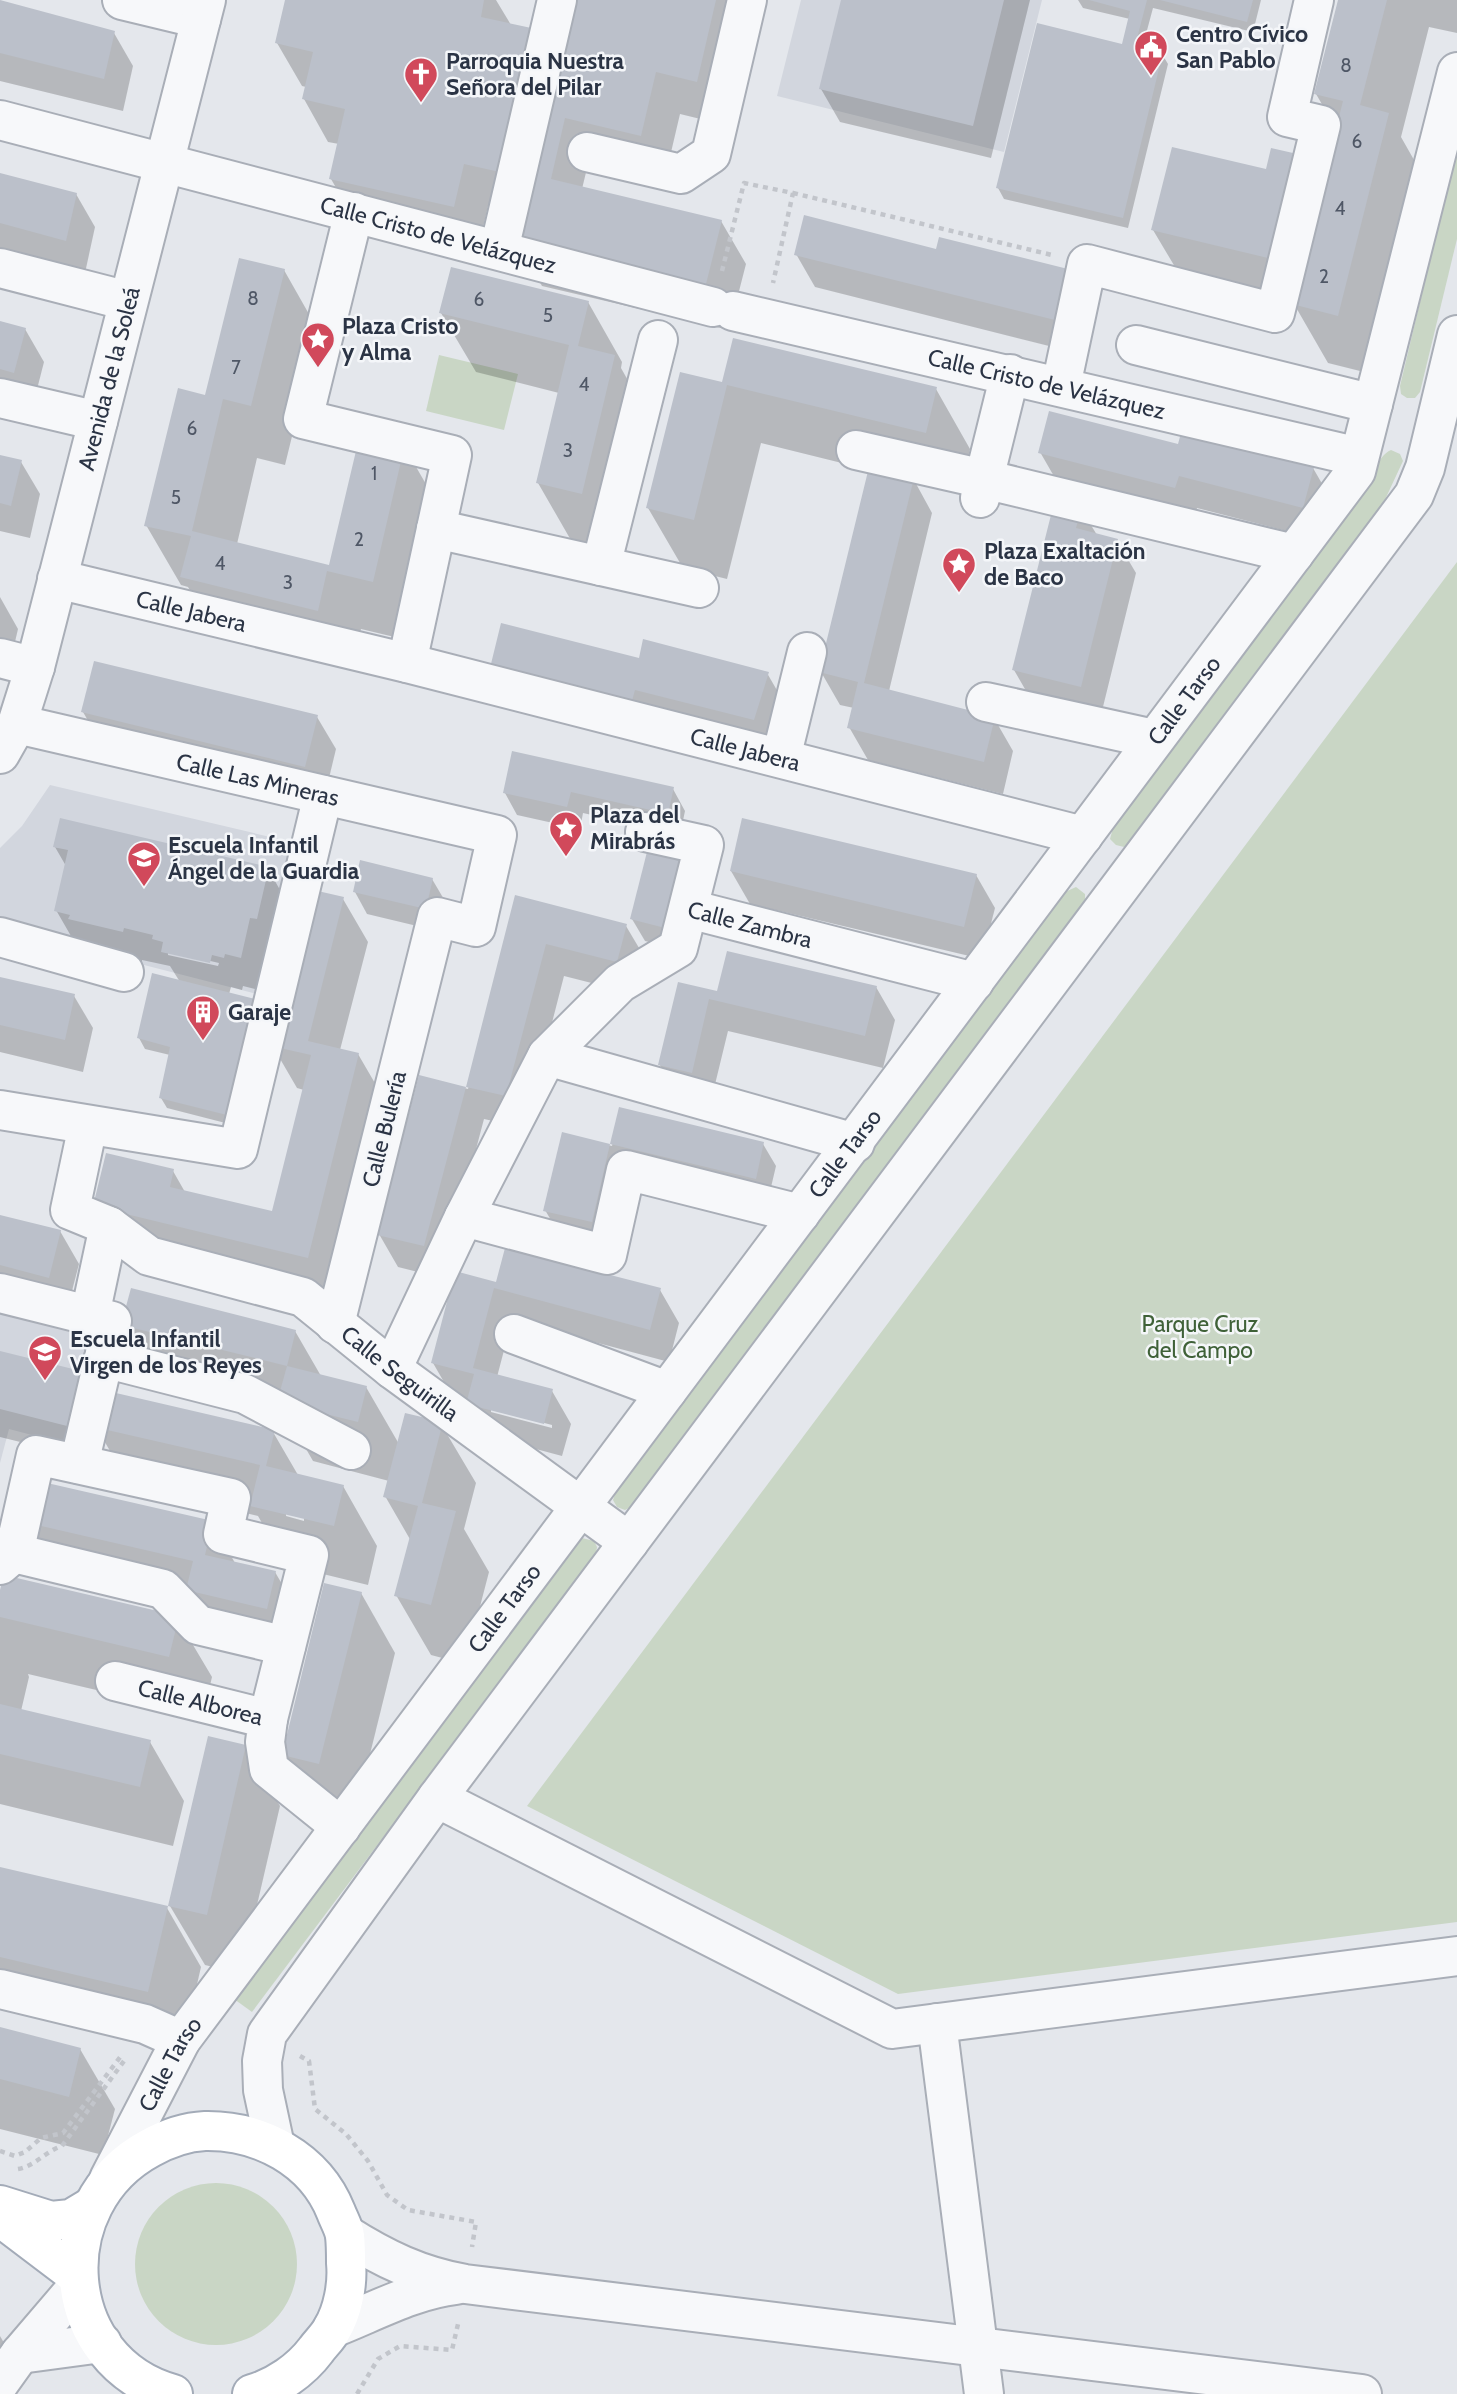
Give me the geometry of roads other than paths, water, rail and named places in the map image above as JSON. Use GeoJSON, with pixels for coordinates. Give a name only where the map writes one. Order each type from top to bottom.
{"type":"FeatureCollection","features":[{"type":"Feature","properties":{"kind":"main road"},"geometry":{"type":"LineString","coordinates":[[0,2205],[51,2221],[71,2219],[134,2157],[166,2139],[203,2131],[240,2133],[275,2146],[307,2168],[330,2198],[345,2234],[348,2282],[333,2328],[305,2365],[260,2393]]}},
{"type":"Feature","properties":{"kind":"main road"},"geometry":{"type":"LineString","coordinates":[[100,2193],[80,2241],[78,2281],[87,2315],[102,2343],[121,2365],[144,2382],[171,2394]]}},
{"type":"Feature","properties":{"kind":"main road"},"geometry":{"type":"LineString","coordinates":[[0,2217],[78,2281]]}},
{"type":"Feature","properties":{"kind":"street"},"geometry":{"type":"LineString","coordinates":[[122,0],[203,10]]}},
{"type":"Feature","properties":{"kind":"street"},"geometry":{"type":"LineString","coordinates":[[499,250],[556,0]]}},
{"type":"Feature","properties":{"kind":"street"},"geometry":{"type":"LineString","coordinates":[[587,152],[681,174],[711,154],[747,0]]}},
{"type":"Feature","properties":{"kind":"street"},"geometry":{"type":"LineString","coordinates":[[1061,386],[1087,264],[1275,313],[1321,125],[1287,117],[1314,0]]}},
{"type":"Feature","properties":{"kind":"street","name":"Avenida de la Soleá"},"geometry":{"type":"LineString","coordinates":[[8,739],[17,662],[57,579],[203,10]]}},
{"type":"Feature","properties":{"kind":"street","name":"Calle Tarso"},"geometry":{"type":"LineString","coordinates":[[100,2193],[181,2040],[1356,471],[1457,72]]}},
{"type":"Feature","properties":{"kind":"street","name":"Calle Cristo de Velázquez"},"geometry":{"type":"LineString","coordinates":[[0,120],[499,250],[662,321],[737,312],[1359,457]]}},
{"type":"Feature","properties":{"kind":"street"},"geometry":{"type":"LineString","coordinates":[[354,212],[303,419],[452,455],[407,663]]}},
{"type":"Feature","properties":{"kind":"street"},"geometry":{"type":"LineString","coordinates":[[0,268],[128,301]]}},
{"type":"Feature","properties":{"kind":"street"},"geometry":{"type":"LineString","coordinates":[[601,566],[662,321]]}},
{"type":"Feature","properties":{"kind":"street"},"geometry":{"type":"LineString","coordinates":[[275,2146],[262,2090],[262,2061],[267,2035],[437,1798],[1414,495],[1425,468],[1457,335]]}},
{"type":"Feature","properties":{"kind":"street"},"geometry":{"type":"LineString","coordinates":[[1136,345],[1373,404]]}},
{"type":"Feature","properties":{"kind":"street"},"geometry":{"type":"LineString","coordinates":[[982,489],[1010,374]]}},
{"type":"Feature","properties":{"kind":"street"},"geometry":{"type":"LineString","coordinates":[[0,398],[97,421]]}},
{"type":"Feature","properties":{"kind":"street"},"geometry":{"type":"LineString","coordinates":[[856,450],[982,489],[1294,554]]}},
{"type":"Feature","properties":{"kind":"street"},"geometry":{"type":"LineString","coordinates":[[436,529],[699,588]]}},
{"type":"Feature","properties":{"kind":"street","name":"Calle Jabera"},"geometry":{"type":"LineString","coordinates":[[57,579],[407,663],[1083,836]]}},
{"type":"Feature","properties":{"kind":"street"},"geometry":{"type":"LineString","coordinates":[[781,758],[807,653]]}},
{"type":"Feature","properties":{"kind":"street"},"geometry":{"type":"LineString","coordinates":[[986,702],[1154,738]]}},
{"type":"Feature","properties":{"kind":"street","name":"Calle Las Mineras"},"geometry":{"type":"LineString","coordinates":[[8,739],[323,795],[497,835],[476,927],[437,916],[433,934]]}},
{"type":"Feature","properties":{"kind":"street"},"geometry":{"type":"LineString","coordinates":[[0,1110],[238,1149],[323,795]]}},
{"type":"Feature","properties":{"kind":"street"},"geometry":{"type":"LineString","coordinates":[[645,832],[704,845],[689,909]]}},
{"type":"Feature","properties":{"kind":"street","name":"Calle Zambra"},"geometry":{"type":"LineString","coordinates":[[392,1369],[464,1217],[547,1056],[620,983],[678,948],[689,909],[974,982]]}},
{"type":"Feature","properties":{"kind":"street","name":"Calle Bulería"},"geometry":{"type":"LineString","coordinates":[[335,1324],[433,934]]}},
{"type":"Feature","properties":{"kind":"street"},"geometry":{"type":"LineString","coordinates":[[0,937],[124,972]]}},
{"type":"Feature","properties":{"kind":"street"},"geometry":{"type":"LineString","coordinates":[[547,1056],[855,1143]]}},
{"type":"Feature","properties":{"kind":"street"},"geometry":{"type":"LineString","coordinates":[[88,1125],[70,1210],[109,1226],[90,1315]]}},
{"type":"Feature","properties":{"kind":"street"},"geometry":{"type":"LineString","coordinates":[[464,1217],[607,1255],[626,1170],[800,1214]]}},
{"type":"Feature","properties":{"kind":"street","name":"Calle Seguirilla"},"geometry":{"type":"LineString","coordinates":[[109,1226],[149,1256],[303,1297],[392,1369],[629,1542]]}},
{"type":"Feature","properties":{"kind":"street"},"geometry":{"type":"LineString","coordinates":[[0,1293],[112,1321],[79,1464]]}},
{"type":"Feature","properties":{"kind":"street"},"geometry":{"type":"LineString","coordinates":[[514,1334],[667,1391]]}},
{"type":"Feature","properties":{"kind":"street"},"geometry":{"type":"LineString","coordinates":[[104,1358],[244,1394],[351,1450]]}},
{"type":"Feature","properties":{"kind":"street"},"geometry":{"type":"LineString","coordinates":[[268,1718],[309,1555],[223,1534],[232,1498],[36,1455],[7,1559],[163,1589],[198,1625],[286,1646]]}},
{"type":"Feature","properties":{"kind":"street","name":"Calle Alborea"},"geometry":{"type":"LineString","coordinates":[[115,1681],[268,1718],[265,1742],[269,1769],[341,1827]]}},
{"type":"Feature","properties":{"kind":"street"},"geometry":{"type":"LineString","coordinates":[[437,1798],[892,2029],[1457,1956]]}},
{"type":"Feature","properties":{"kind":"street"},"geometry":{"type":"LineString","coordinates":[[0,1989],[145,2024],[181,2040]]}},
{"type":"Feature","properties":{"kind":"street"},"geometry":{"type":"LineString","coordinates":[[937,2023],[984,2394]]}},
{"type":"Feature","properties":{"kind":"street"},"geometry":{"type":"LineString","coordinates":[[345,2234],[377,2255],[406,2269],[465,2284],[1362,2394]]}},
{"type":"Feature","properties":{"kind":"street"},"geometry":{"type":"LineString","coordinates":[[10,2368],[78,2281]]}},
{"type":"Feature","properties":{"kind":"street"},"geometry":{"type":"LineString","coordinates":[[333,2328],[405,2297],[438,2287],[465,2284]]}},
{"type":"Feature","properties":{"kind":"street"},"geometry":{"type":"LineString","coordinates":[[10,2368],[102,2343]]}},
{"type":"Feature","properties":{"kind":"place","name":"Centro Cívico San Pablo"},"geometry":{"type":"Point","coordinates":[1151,77]}},
{"type":"Feature","properties":{"kind":"place","name":"Parroquia Nuestra Señora del Pilar"},"geometry":{"type":"Point","coordinates":[421,104]}},
{"type":"Feature","properties":{"kind":"place","name":"Plaza Cristo y Alma"},"geometry":{"type":"Point","coordinates":[318,369]}},
{"type":"Feature","properties":{"kind":"place","name":"Plaza Exaltación de Baco"},"geometry":{"type":"Point","coordinates":[959,594]}},
{"type":"Feature","properties":{"kind":"place","name":"Plaza del Mirabrás"},"geometry":{"type":"Point","coordinates":[566,858]}},
{"type":"Feature","properties":{"kind":"place","name":"Escuela Infantil Ángel de la Guardia"},"geometry":{"type":"Point","coordinates":[144,888]}},
{"type":"Feature","properties":{"kind":"place","name":"Garaje"},"geometry":{"type":"Point","coordinates":[203,1042]}},
{"type":"Feature","properties":{"kind":"place","name":"Escuela Infantil Virgen de los Reyes"},"geometry":{"type":"Point","coordinates":[45,1382]}},
{"type":"Feature","properties":{"kind":"park label","name":"Parque Cruz del Campo"},"geometry":{"type":"Point","coordinates":[1200,1337]}}]}
